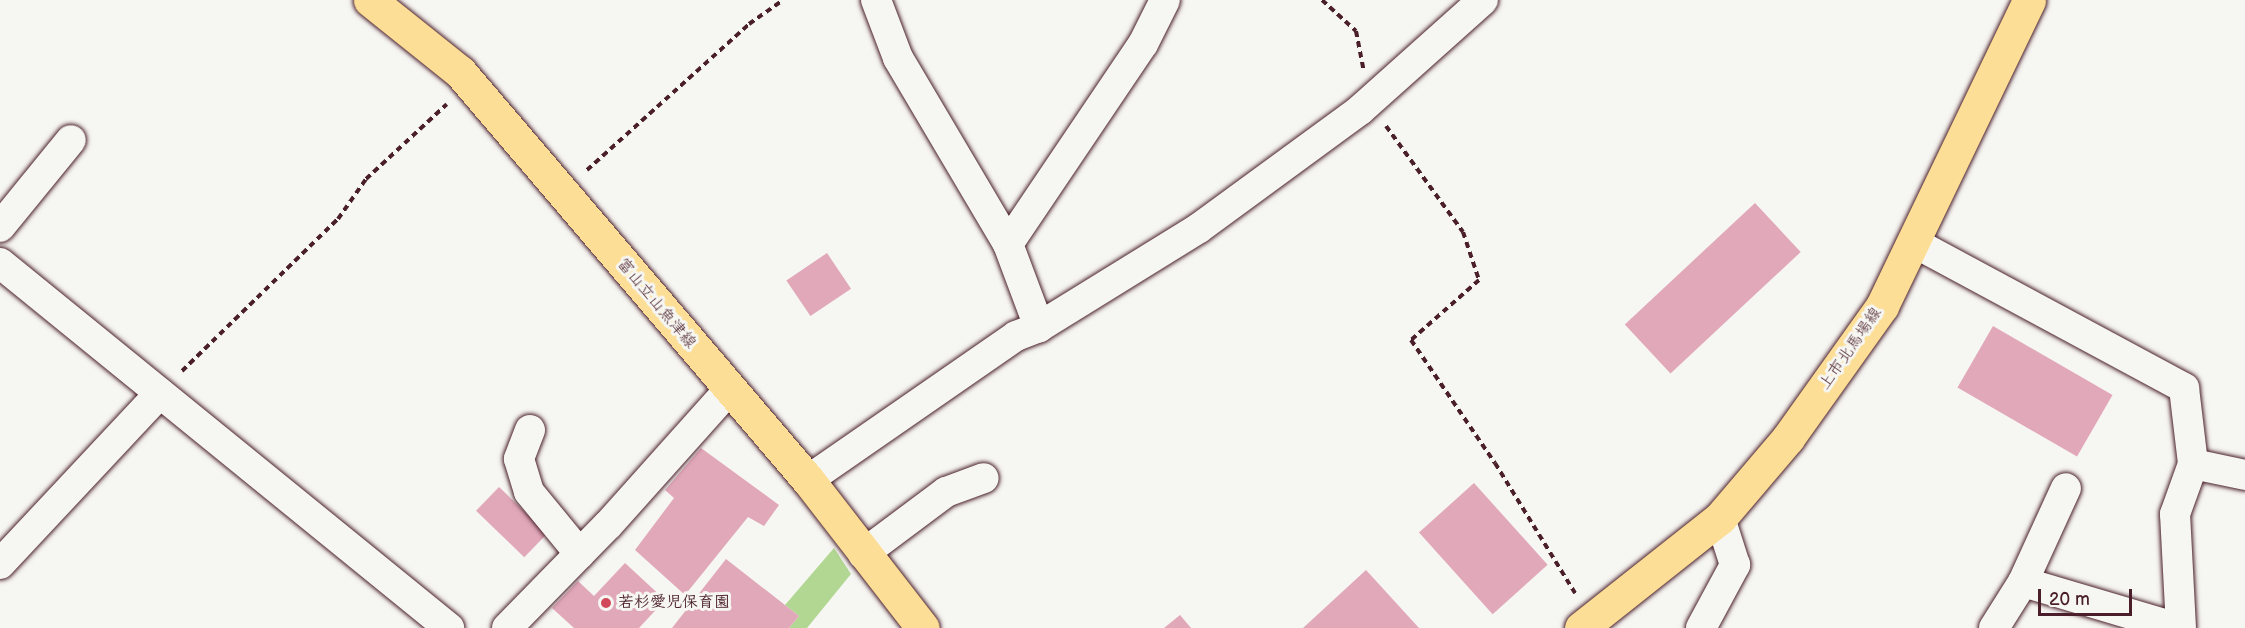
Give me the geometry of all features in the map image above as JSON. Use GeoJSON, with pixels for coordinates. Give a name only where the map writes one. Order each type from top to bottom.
{"type":"FeatureCollection","features":[{"type":"Feature","properties":{"kind":"main road","name":"富山立山魚津線"},"geometry":{"type":"LineString","coordinates":[[370,0],[469,83],[728,391],[808,480],[922,628]]}},
{"type":"Feature","properties":{"kind":"main road","name":"上市北馬場線"},"geometry":{"type":"LineString","coordinates":[[1586,624],[1720,518],[1788,438],[1882,306],[2029,0]]}},
{"type":"Feature","properties":{"kind":"street"},"geometry":{"type":"LineString","coordinates":[[876,0],[898,58],[1008,244],[1039,327]]}},
{"type":"Feature","properties":{"kind":"street"},"geometry":{"type":"LineString","coordinates":[[1008,244],[1143,44],[1165,0]]}},
{"type":"Feature","properties":{"kind":"street"},"geometry":{"type":"LineString","coordinates":[[808,480],[1016,336],[1039,327],[1199,228],[1369,102],[1482,0]]}},
{"type":"Feature","properties":{"kind":"street"},"geometry":{"type":"LineString","coordinates":[[0,227],[71,140]]}},
{"type":"Feature","properties":{"kind":"street"},"geometry":{"type":"LineString","coordinates":[[1913,242],[2184,388],[2193,464],[2175,514],[2179,628],[2023,582]]}},
{"type":"Feature","properties":{"kind":"street"},"geometry":{"type":"LineString","coordinates":[[5,278],[160,393],[449,628]]}},
{"type":"Feature","properties":{"kind":"street"},"geometry":{"type":"LineString","coordinates":[[507,628],[580,554],[728,391]]}},
{"type":"Feature","properties":{"kind":"street"},"geometry":{"type":"LineString","coordinates":[[0,564],[160,393]]}},
{"type":"Feature","properties":{"kind":"street"},"geometry":{"type":"LineString","coordinates":[[530,430],[519,459],[529,492],[580,554]]}},
{"type":"Feature","properties":{"kind":"street"},"geometry":{"type":"LineString","coordinates":[[2193,464],[2245,475]]}},
{"type":"Feature","properties":{"kind":"street"},"geometry":{"type":"LineString","coordinates":[[863,554],[946,492],[984,478]]}},
{"type":"Feature","properties":{"kind":"street"},"geometry":{"type":"LineString","coordinates":[[1994,628],[2023,582],[2066,488]]}},
{"type":"Feature","properties":{"kind":"street"},"geometry":{"type":"LineString","coordinates":[[1701,628],[1735,565],[1720,518]]}},
{"type":"Feature","properties":{"kind":"path"},"geometry":{"type":"LineString","coordinates":[[561,191],[749,24],[783,0]]}},
{"type":"Feature","properties":{"kind":"path"},"geometry":{"type":"LineString","coordinates":[[1322,0],[1356,31],[1369,102],[1462,232],[1479,280],[1411,340],[1495,463],[1586,624]]}},
{"type":"Feature","properties":{"kind":"path"},"geometry":{"type":"LineString","coordinates":[[160,393],[253,298],[339,219],[366,179],[469,83]]}},
{"type":"Feature","properties":{"kind":"green space"},"geometry":{"type":"Polygon","coordinates":[[[834,548],[851,574],[807,628],[789,628],[799,616],[785,605],[834,548]]]}},
{"type":"Feature","properties":{"kind":"building"},"geometry":{"type":"Polygon","coordinates":[[[1755,203],[1801,252],[1671,373],[1625,324],[1755,203]]]}},
{"type":"Feature","properties":{"kind":"building"},"geometry":{"type":"Polygon","coordinates":[[[827,253],[851,289],[810,316],[786,280],[827,253]]]}},
{"type":"Feature","properties":{"kind":"building"},"geometry":{"type":"Polygon","coordinates":[[[1993,326],[2113,395],[2077,456],[1958,387],[1993,326]]]}},
{"type":"Feature","properties":{"kind":"building"},"geometry":{"type":"Polygon","coordinates":[[[701,448],[779,505],[764,526],[748,517],[685,595],[635,550],[674,498],[665,490],[701,448]]]}},
{"type":"Feature","properties":{"kind":"building"},"geometry":{"type":"Polygon","coordinates":[[[1474,483],[1548,565],[1493,614],[1419,533],[1474,483]]]}},
{"type":"Feature","properties":{"kind":"building"},"geometry":{"type":"Polygon","coordinates":[[[499,487],[547,534],[524,557],[476,511],[499,487]]]}},
{"type":"Feature","properties":{"kind":"building"},"geometry":{"type":"Polygon","coordinates":[[[726,559],[799,616],[789,628],[672,628],[726,559]]]}},
{"type":"Feature","properties":{"kind":"building"},"geometry":{"type":"Polygon","coordinates":[[[625,563],[665,600],[639,628],[574,628],[552,608],[578,581],[594,596],[625,563]]]}},
{"type":"Feature","properties":{"kind":"building"},"geometry":{"type":"Polygon","coordinates":[[[1366,570],[1419,628],[1303,628],[1366,570]]]}},
{"type":"Feature","properties":{"kind":"building"},"geometry":{"type":"Polygon","coordinates":[[[1180,615],[1191,628],[1164,628],[1180,615]]]}},
{"type":"Feature","properties":{"kind":"place","name":"若杉愛児保育園"},"geometry":{"type":"Point","coordinates":[606,603]}}]}
